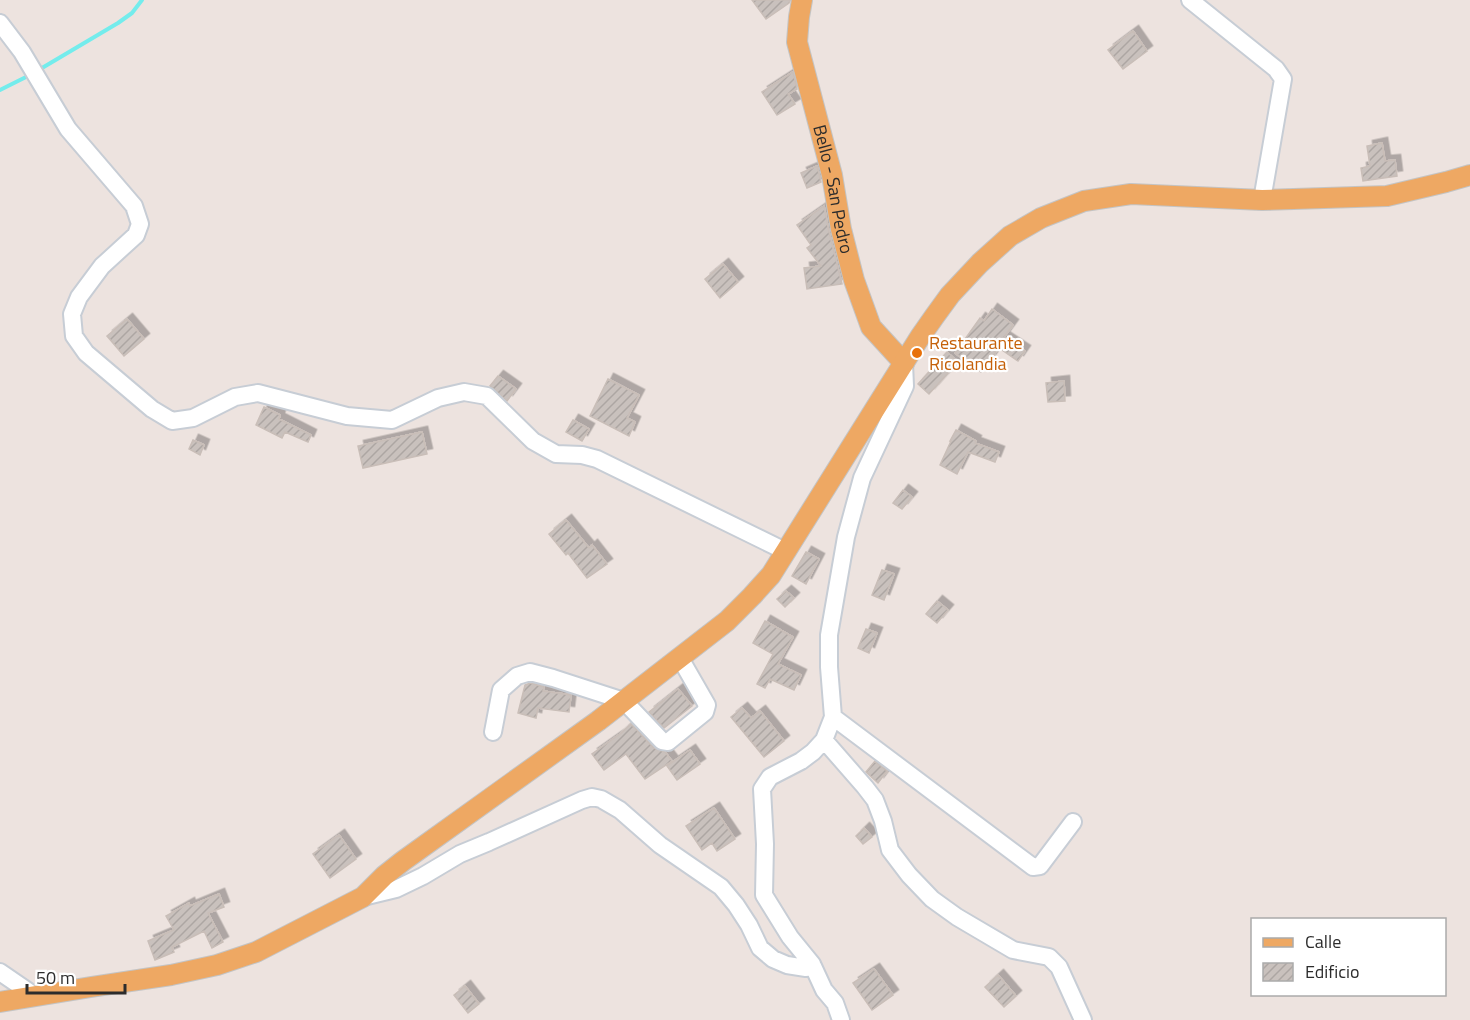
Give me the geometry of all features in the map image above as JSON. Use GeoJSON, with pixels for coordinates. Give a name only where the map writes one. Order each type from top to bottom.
{"type":"FeatureCollection","features":[{"type":"Feature","properties":{"kind":"main road","name":"Bello - San Pedro"},"geometry":{"type":"LineString","coordinates":[[802,0],[797,42],[832,175],[841,229],[854,280],[871,327],[904,363]]}},
{"type":"Feature","properties":{"kind":"main road"},"geometry":{"type":"LineString","coordinates":[[0,1002],[171,975],[217,965],[256,952],[363,897],[397,866],[598,721],[727,621],[771,575],[920,337],[950,295],[1010,236],[1041,218],[1084,201],[1131,194],[1262,200],[1387,196],[1470,175]]}},
{"type":"Feature","properties":{"kind":"street"},"geometry":{"type":"LineString","coordinates":[[1190,0],[1276,69],[1283,79],[1262,200]]}},
{"type":"Feature","properties":{"kind":"street"},"geometry":{"type":"LineString","coordinates":[[0,23],[22,52],[68,129],[134,206],[140,224],[136,236],[102,266],[79,297],[72,314],[74,336],[86,353],[152,409],[172,420],[193,418],[235,397],[258,393],[347,416],[392,420],[438,398],[464,392],[487,396],[533,441],[556,454],[582,455],[597,459],[785,551]]}},
{"type":"Feature","properties":{"kind":"street"},"geometry":{"type":"LineString","coordinates":[[841,1020],[835,1003],[824,990],[812,964],[790,937],[764,895],[765,844],[762,789],[770,777],[813,752],[824,740],[833,717],[829,635],[846,537],[862,478],[905,386],[904,363]]}},
{"type":"Feature","properties":{"kind":"street"},"geometry":{"type":"LineString","coordinates":[[493,732],[501,690],[517,676],[530,672],[624,701],[662,741],[668,742],[705,712],[707,705],[680,658]]}},
{"type":"Feature","properties":{"kind":"street"},"geometry":{"type":"LineString","coordinates":[[833,717],[1033,867],[1040,866],[1073,822]]}},
{"type":"Feature","properties":{"kind":"street"},"geometry":{"type":"LineString","coordinates":[[824,740],[875,800],[890,850],[909,875],[932,899],[1013,950],[1049,957],[1059,966],[1083,1020]]}},
{"type":"Feature","properties":{"kind":"street"},"geometry":{"type":"LineString","coordinates":[[363,897],[396,889],[460,854],[592,797],[601,799],[620,810],[660,845],[721,886],[736,904],[760,948],[773,959],[787,965],[806,968],[812,964]]}},
{"type":"Feature","properties":{"kind":"street"},"geometry":{"type":"LineString","coordinates":[[0,972],[35,996]]}},
{"type":"Feature","properties":{"kind":"building"},"geometry":{"type":"Polygon","coordinates":[[[752,0],[790,0],[766,19],[752,0]]]}},
{"type":"Feature","properties":{"kind":"building"},"geometry":{"type":"Polygon","coordinates":[[[1133,31],[1147,51],[1123,69],[1108,50],[1133,31]]]}},
{"type":"Feature","properties":{"kind":"building"},"geometry":{"type":"Polygon","coordinates":[[[793,72],[797,89],[788,94],[795,104],[777,115],[762,92],[793,72]]]}},
{"type":"Feature","properties":{"kind":"building"},"geometry":{"type":"Polygon","coordinates":[[[1382,143],[1385,161],[1395,160],[1397,176],[1363,181],[1361,168],[1370,166],[1367,146],[1382,143]]]}},
{"type":"Feature","properties":{"kind":"building"},"geometry":{"type":"Polygon","coordinates":[[[817,166],[821,182],[807,188],[801,173],[817,166]]]}},
{"type":"Feature","properties":{"kind":"building"},"geometry":{"type":"Polygon","coordinates":[[[824,206],[842,284],[807,289],[804,268],[821,266],[807,248],[811,245],[797,225],[824,206]]]}},
{"type":"Feature","properties":{"kind":"building"},"geometry":{"type":"Polygon","coordinates":[[[723,264],[738,282],[720,298],[705,279],[723,264]]]}},
{"type":"Feature","properties":{"kind":"building"},"geometry":{"type":"Polygon","coordinates":[[[992,309],[1013,325],[1004,337],[1025,351],[1018,361],[999,348],[981,372],[955,353],[980,318],[984,321],[992,309]]]}},
{"type":"Feature","properties":{"kind":"building"},"geometry":{"type":"Polygon","coordinates":[[[127,319],[144,339],[124,356],[107,336],[127,319]]]}},
{"type":"Feature","properties":{"kind":"building"},"geometry":{"type":"Polygon","coordinates":[[[947,352],[958,362],[929,394],[918,384],[947,352]]]}},
{"type":"Feature","properties":{"kind":"building"},"geometry":{"type":"Polygon","coordinates":[[[498,376],[516,389],[507,401],[490,386],[498,376]]]}},
{"type":"Feature","properties":{"kind":"building"},"geometry":{"type":"Polygon","coordinates":[[[608,379],[639,395],[627,418],[635,422],[629,436],[590,416],[608,379]]]}},
{"type":"Feature","properties":{"kind":"building"},"geometry":{"type":"Polygon","coordinates":[[[1064,381],[1065,401],[1048,402],[1046,383],[1064,381]]]}},
{"type":"Feature","properties":{"kind":"building"},"geometry":{"type":"Polygon","coordinates":[[[264,407],[280,415],[279,419],[311,435],[308,442],[285,432],[282,438],[256,425],[264,407]]]}},
{"type":"Feature","properties":{"kind":"building"},"geometry":{"type":"Polygon","coordinates":[[[573,420],[589,429],[582,441],[566,432],[573,420]]]}},
{"type":"Feature","properties":{"kind":"building"},"geometry":{"type":"Polygon","coordinates":[[[956,430],[976,441],[975,443],[999,452],[995,462],[968,452],[957,474],[940,465],[956,430]]]}},
{"type":"Feature","properties":{"kind":"building"},"geometry":{"type":"Polygon","coordinates":[[[422,432],[427,454],[363,468],[358,446],[422,432]]]}},
{"type":"Feature","properties":{"kind":"building"},"geometry":{"type":"Polygon","coordinates":[[[193,440],[204,445],[200,455],[189,449],[193,440]]]}},
{"type":"Feature","properties":{"kind":"building"},"geometry":{"type":"Polygon","coordinates":[[[903,490],[912,497],[902,509],[893,503],[903,490]]]}},
{"type":"Feature","properties":{"kind":"building"},"geometry":{"type":"Polygon","coordinates":[[[566,520],[589,548],[592,545],[607,564],[587,578],[568,553],[566,555],[549,534],[566,520]]]}},
{"type":"Feature","properties":{"kind":"building"},"geometry":{"type":"Polygon","coordinates":[[[806,552],[819,559],[806,584],[792,576],[806,552]]]}},
{"type":"Feature","properties":{"kind":"building"},"geometry":{"type":"Polygon","coordinates":[[[882,570],[894,574],[884,600],[872,595],[882,570]]]}},
{"type":"Feature","properties":{"kind":"building"},"geometry":{"type":"Polygon","coordinates":[[[786,591],[794,598],[785,607],[777,599],[786,591]]]}},
{"type":"Feature","properties":{"kind":"building"},"geometry":{"type":"Polygon","coordinates":[[[937,601],[948,610],[937,623],[926,614],[937,601]]]}},
{"type":"Feature","properties":{"kind":"building"},"geometry":{"type":"Polygon","coordinates":[[[765,621],[793,637],[778,664],[801,675],[794,690],[770,679],[765,688],[757,684],[773,654],[753,643],[765,621]]]}},
{"type":"Feature","properties":{"kind":"building"},"geometry":{"type":"Polygon","coordinates":[[[866,629],[877,633],[869,653],[858,648],[866,629]]]}},
{"type":"Feature","properties":{"kind":"building"},"geometry":{"type":"Polygon","coordinates":[[[530,683],[544,687],[543,691],[571,695],[569,712],[538,708],[536,718],[518,713],[525,685],[530,683]]]}},
{"type":"Feature","properties":{"kind":"building"},"geometry":{"type":"Polygon","coordinates":[[[678,689],[692,706],[664,728],[649,712],[678,689]]]}},
{"type":"Feature","properties":{"kind":"building"},"geometry":{"type":"Polygon","coordinates":[[[742,708],[751,718],[760,711],[784,741],[764,757],[731,717],[742,708]]]}},
{"type":"Feature","properties":{"kind":"building"},"geometry":{"type":"Polygon","coordinates":[[[631,724],[654,748],[665,752],[672,761],[645,779],[626,754],[604,770],[592,754],[631,724]]]}},
{"type":"Feature","properties":{"kind":"building"},"geometry":{"type":"Polygon","coordinates":[[[690,750],[700,764],[677,780],[667,766],[690,750]]]}},
{"type":"Feature","properties":{"kind":"building"},"geometry":{"type":"Polygon","coordinates":[[[875,761],[887,771],[878,783],[866,772],[875,761]]]}},
{"type":"Feature","properties":{"kind":"building"},"geometry":{"type":"Polygon","coordinates":[[[714,808],[735,839],[717,851],[712,843],[702,850],[686,826],[714,808]]]}},
{"type":"Feature","properties":{"kind":"building"},"geometry":{"type":"Polygon","coordinates":[[[864,828],[872,837],[863,844],[856,836],[864,828]]]}},
{"type":"Feature","properties":{"kind":"building"},"geometry":{"type":"Polygon","coordinates":[[[339,835],[356,859],[330,878],[313,854],[339,835]]]}},
{"type":"Feature","properties":{"kind":"building"},"geometry":{"type":"Polygon","coordinates":[[[219,894],[224,907],[208,913],[223,942],[212,948],[204,931],[172,947],[174,952],[155,960],[148,941],[174,930],[166,916],[189,903],[190,906],[219,894]]]}},
{"type":"Feature","properties":{"kind":"building"},"geometry":{"type":"Polygon","coordinates":[[[874,969],[893,995],[872,1010],[853,983],[874,969]]]}},
{"type":"Feature","properties":{"kind":"building"},"geometry":{"type":"Polygon","coordinates":[[[998,975],[1016,996],[1004,1007],[985,987],[998,975]]]}},
{"type":"Feature","properties":{"kind":"building"},"geometry":{"type":"Polygon","coordinates":[[[465,986],[479,1004],[468,1013],[454,995],[465,986]]]}},
{"type":"Feature","properties":{"kind":"waterway"},"geometry":{"type":"LineString","coordinates":[[42,68],[118,23],[132,13],[142,0]]}},
{"type":"Feature","properties":{"kind":"waterway"},"geometry":{"type":"LineString","coordinates":[[0,90],[30,75]]}},
{"type":"Feature","properties":{"kind":"place","name":"Restaurante Ricolandia"},"geometry":{"type":"Point","coordinates":[917,353]}}]}
